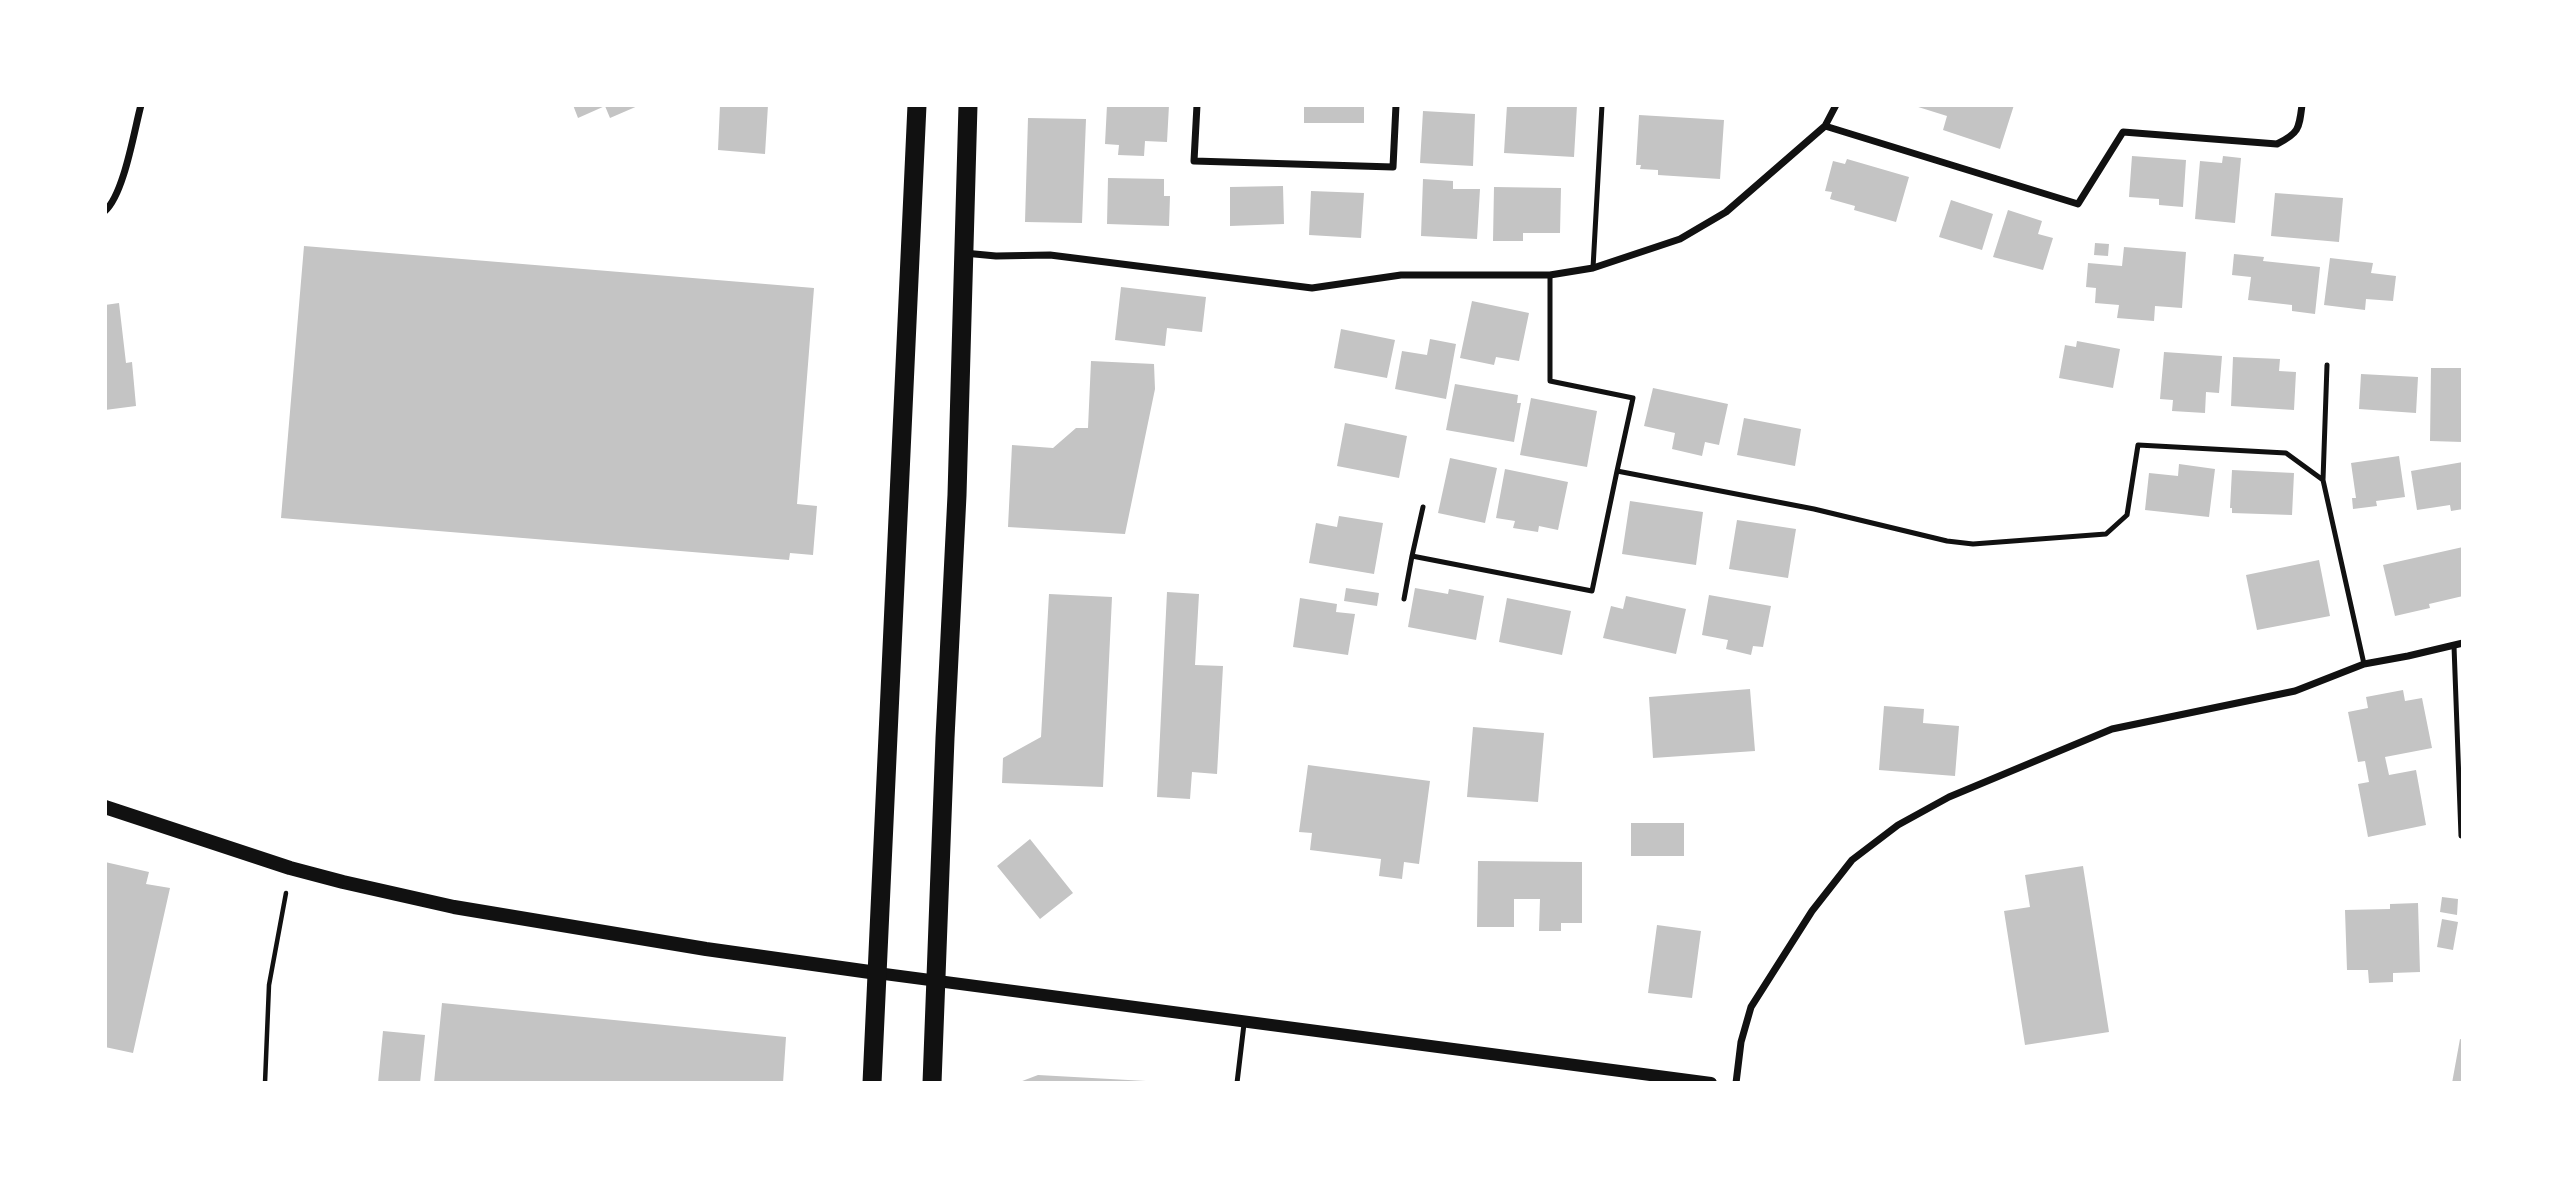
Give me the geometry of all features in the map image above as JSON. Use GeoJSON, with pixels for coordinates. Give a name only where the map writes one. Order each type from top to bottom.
{"type":"FeatureCollection","features":[{"type":"Feature","properties":{"kind":"highway"},"geometry":{"type":"LineString","coordinates":[[872,1083],[917,105]]}},
{"type":"Feature","properties":{"kind":"highway"},"geometry":{"type":"LineString","coordinates":[[932,1083],[957,495],[968,105]]}},
{"type":"Feature","properties":{"kind":"main road"},"geometry":{"type":"LineString","coordinates":[[105,807],[290,868],[454,907],[706,949],[877,973]]}},
{"type":"Feature","properties":{"kind":"street"},"geometry":{"type":"LineString","coordinates":[[105,211],[113,204],[121,182],[141,105]]}},
{"type":"Feature","properties":{"kind":"street"},"geometry":{"type":"LineString","coordinates":[[1198,105],[1194,162],[1392,167],[1396,105]]}},
{"type":"Feature","properties":{"kind":"street"},"geometry":{"type":"LineString","coordinates":[[963,253],[996,256],[1050,255],[1312,288],[1401,275],[1550,275],[1593,268],[1680,239],[1726,212],[1825,126],[1836,105]]}},
{"type":"Feature","properties":{"kind":"street"},"geometry":{"type":"LineString","coordinates":[[1825,126],[2078,204],[2123,132],[2277,144],[2294,135],[2300,121],[2302,105]]}},
{"type":"Feature","properties":{"kind":"street"},"geometry":{"type":"LineString","coordinates":[[1736,1083],[1741,1042],[1751,1007],[1812,911],[1852,860],[1898,825],[1949,797],[2112,729],[2295,691],[2364,664],[2463,643]]}},
{"type":"Feature","properties":{"kind":"street"},"geometry":{"type":"LineString","coordinates":[[877,973],[1711,1083]]}},
{"type":"Feature","properties":{"kind":"lane"},"geometry":{"type":"LineString","coordinates":[[1593,268],[1602,105]]}},
{"type":"Feature","properties":{"kind":"lane"},"geometry":{"type":"LineString","coordinates":[[1412,556],[1592,591],[1633,398],[1550,381],[1550,275]]}},
{"type":"Feature","properties":{"kind":"lane"},"geometry":{"type":"LineString","coordinates":[[2327,365],[2323,480],[2364,664]]}},
{"type":"Feature","properties":{"kind":"lane"},"geometry":{"type":"LineString","coordinates":[[1617,471],[1814,509],[1947,541],[1973,544],[2106,534],[2127,515],[2138,445],[2286,453],[2323,480]]}},
{"type":"Feature","properties":{"kind":"lane"},"geometry":{"type":"LineString","coordinates":[[1404,599],[1423,507]]}},
{"type":"Feature","properties":{"kind":"lane"},"geometry":{"type":"LineString","coordinates":[[2454,646],[2460,836]]}},
{"type":"Feature","properties":{"kind":"lane"},"geometry":{"type":"LineString","coordinates":[[1237,1083],[1244,1021]]}},
{"type":"Feature","properties":{"kind":"path"},"geometry":{"type":"LineString","coordinates":[[265,1083],[269,985],[290,868]]}},
{"type":"Feature","properties":{"kind":"building"},"geometry":{"type":"Polygon","coordinates":[[[573,105],[640,105],[610,118],[605,106],[578,118],[573,105]]]}},
{"type":"Feature","properties":{"kind":"building"},"geometry":{"type":"Polygon","coordinates":[[[720,105],[768,105],[765,154],[718,150],[720,105]]]}},
{"type":"Feature","properties":{"kind":"building"},"geometry":{"type":"Polygon","coordinates":[[[1107,105],[1169,105],[1167,142],[1145,141],[1144,156],[1118,155],[1119,145],[1105,144],[1107,105]]]}},
{"type":"Feature","properties":{"kind":"building"},"geometry":{"type":"Polygon","coordinates":[[[1304,105],[1364,105],[1364,123],[1304,123],[1304,105]]]}},
{"type":"Feature","properties":{"kind":"building"},"geometry":{"type":"Polygon","coordinates":[[[1507,105],[1577,105],[1574,157],[1504,153],[1507,105]]]}},
{"type":"Feature","properties":{"kind":"building"},"geometry":{"type":"Polygon","coordinates":[[[2014,105],[2000,149],[1943,130],[1947,116],[1915,106],[2014,105]]]}},
{"type":"Feature","properties":{"kind":"building"},"geometry":{"type":"Polygon","coordinates":[[[1423,111],[1475,114],[1473,166],[1420,163],[1423,111]]]}},
{"type":"Feature","properties":{"kind":"building"},"geometry":{"type":"Polygon","coordinates":[[[1639,115],[1724,120],[1720,179],[1658,175],[1658,170],[1640,169],[1641,165],[1636,165],[1639,115]]]}},
{"type":"Feature","properties":{"kind":"building"},"geometry":{"type":"Polygon","coordinates":[[[1028,118],[1086,119],[1082,223],[1025,222],[1028,118]]]}},
{"type":"Feature","properties":{"kind":"building"},"geometry":{"type":"Polygon","coordinates":[[[2132,156],[2186,160],[2183,207],[2159,205],[2159,199],[2129,197],[2132,156]]]}},
{"type":"Feature","properties":{"kind":"building"},"geometry":{"type":"Polygon","coordinates":[[[2223,156],[2241,158],[2235,223],[2195,219],[2200,161],[2222,163],[2223,156]]]}},
{"type":"Feature","properties":{"kind":"building"},"geometry":{"type":"Polygon","coordinates":[[[1847,159],[1909,177],[1896,222],[1854,210],[1855,206],[1830,199],[1832,192],[1825,191],[1833,161],[1845,164],[1847,159]]]}},
{"type":"Feature","properties":{"kind":"building"},"geometry":{"type":"Polygon","coordinates":[[[1108,178],[1164,179],[1164,196],[1170,196],[1169,226],[1107,224],[1108,178]]]}},
{"type":"Feature","properties":{"kind":"building"},"geometry":{"type":"Polygon","coordinates":[[[1423,179],[1453,181],[1453,189],[1480,189],[1477,239],[1421,236],[1423,179]]]}},
{"type":"Feature","properties":{"kind":"building"},"geometry":{"type":"Polygon","coordinates":[[[1283,186],[1284,224],[1230,226],[1230,187],[1283,186]]]}},
{"type":"Feature","properties":{"kind":"building"},"geometry":{"type":"Polygon","coordinates":[[[1494,187],[1561,188],[1560,233],[1523,233],[1523,241],[1493,241],[1494,187]]]}},
{"type":"Feature","properties":{"kind":"building"},"geometry":{"type":"Polygon","coordinates":[[[1311,191],[1364,193],[1361,238],[1309,235],[1311,191]]]}},
{"type":"Feature","properties":{"kind":"building"},"geometry":{"type":"Polygon","coordinates":[[[2275,193],[2343,198],[2339,242],[2271,236],[2275,193]]]}},
{"type":"Feature","properties":{"kind":"building"},"geometry":{"type":"Polygon","coordinates":[[[1951,200],[1993,214],[1982,250],[1939,237],[1951,200]]]}},
{"type":"Feature","properties":{"kind":"building"},"geometry":{"type":"Polygon","coordinates":[[[2008,210],[2042,221],[2038,234],[2053,238],[2043,270],[1993,257],[2008,210]]]}},
{"type":"Feature","properties":{"kind":"building"},"geometry":{"type":"Polygon","coordinates":[[[2095,243],[2109,244],[2108,256],[2094,255],[2095,243]]]}},
{"type":"Feature","properties":{"kind":"building"},"geometry":{"type":"Polygon","coordinates":[[[304,246],[814,288],[797,504],[817,506],[813,555],[790,553],[789,560],[281,518],[304,246]]]}},
{"type":"Feature","properties":{"kind":"building"},"geometry":{"type":"Polygon","coordinates":[[[2124,247],[2186,252],[2182,308],[2155,306],[2154,321],[2117,318],[2119,305],[2095,303],[2096,288],[2086,287],[2088,263],[2122,266],[2124,247]]]}},
{"type":"Feature","properties":{"kind":"building"},"geometry":{"type":"Polygon","coordinates":[[[2234,254],[2264,257],[2263,261],[2320,267],[2315,314],[2292,311],[2292,305],[2248,300],[2251,277],[2232,275],[2234,254]]]}},
{"type":"Feature","properties":{"kind":"building"},"geometry":{"type":"Polygon","coordinates":[[[2330,258],[2373,263],[2371,273],[2396,276],[2393,301],[2366,299],[2365,310],[2324,305],[2330,258]]]}},
{"type":"Feature","properties":{"kind":"building"},"geometry":{"type":"Polygon","coordinates":[[[1121,287],[1206,297],[1202,332],[1167,328],[1165,346],[1115,340],[1121,287]]]}},
{"type":"Feature","properties":{"kind":"building"},"geometry":{"type":"Polygon","coordinates":[[[1472,301],[1529,313],[1519,361],[1496,357],[1494,365],[1460,358],[1472,301]]]}},
{"type":"Feature","properties":{"kind":"building"},"geometry":{"type":"Polygon","coordinates":[[[119,303],[126,363],[132,362],[136,406],[105,410],[105,305],[119,303]]]}},
{"type":"Feature","properties":{"kind":"building"},"geometry":{"type":"Polygon","coordinates":[[[1341,329],[1395,340],[1387,378],[1334,368],[1341,329]]]}},
{"type":"Feature","properties":{"kind":"building"},"geometry":{"type":"Polygon","coordinates":[[[1430,339],[1456,344],[1446,399],[1395,389],[1402,351],[1427,355],[1430,339]]]}},
{"type":"Feature","properties":{"kind":"building"},"geometry":{"type":"Polygon","coordinates":[[[2077,341],[2120,349],[2113,388],[2059,378],[2065,345],[2076,347],[2077,341]]]}},
{"type":"Feature","properties":{"kind":"building"},"geometry":{"type":"Polygon","coordinates":[[[2164,352],[2222,356],[2219,393],[2206,392],[2205,413],[2172,411],[2173,400],[2160,399],[2164,352]]]}},
{"type":"Feature","properties":{"kind":"building"},"geometry":{"type":"Polygon","coordinates":[[[2233,357],[2280,359],[2279,371],[2296,372],[2294,410],[2231,406],[2233,357]]]}},
{"type":"Feature","properties":{"kind":"building"},"geometry":{"type":"Polygon","coordinates":[[[1091,361],[1154,364],[1155,389],[1125,534],[1008,527],[1012,445],[1053,448],[1076,428],[1088,428],[1091,361]]]}},
{"type":"Feature","properties":{"kind":"building"},"geometry":{"type":"Polygon","coordinates":[[[2431,368],[2463,368],[2463,442],[2430,441],[2431,368]]]}},
{"type":"Feature","properties":{"kind":"building"},"geometry":{"type":"Polygon","coordinates":[[[2361,374],[2418,377],[2416,413],[2359,409],[2361,374]]]}},
{"type":"Feature","properties":{"kind":"building"},"geometry":{"type":"Polygon","coordinates":[[[1455,384],[1518,395],[1517,403],[1521,403],[1514,442],[1446,430],[1455,384]]]}},
{"type":"Feature","properties":{"kind":"building"},"geometry":{"type":"Polygon","coordinates":[[[1653,388],[1728,404],[1719,445],[1705,442],[1702,456],[1672,449],[1675,433],[1644,426],[1653,388]]]}},
{"type":"Feature","properties":{"kind":"building"},"geometry":{"type":"Polygon","coordinates":[[[1531,398],[1597,411],[1587,467],[1520,455],[1531,398]]]}},
{"type":"Feature","properties":{"kind":"building"},"geometry":{"type":"Polygon","coordinates":[[[1744,418],[1801,429],[1795,466],[1737,455],[1744,418]]]}},
{"type":"Feature","properties":{"kind":"building"},"geometry":{"type":"Polygon","coordinates":[[[1345,423],[1407,436],[1399,478],[1337,466],[1345,423]]]}},
{"type":"Feature","properties":{"kind":"building"},"geometry":{"type":"Polygon","coordinates":[[[2399,456],[2405,497],[2376,501],[2377,506],[2353,509],[2352,498],[2356,498],[2351,463],[2399,456]]]}},
{"type":"Feature","properties":{"kind":"building"},"geometry":{"type":"Polygon","coordinates":[[[1450,458],[1497,468],[1485,523],[1438,513],[1450,458]]]}},
{"type":"Feature","properties":{"kind":"building"},"geometry":{"type":"Polygon","coordinates":[[[2463,462],[2463,509],[2451,511],[2450,505],[2417,510],[2411,471],[2463,462]]]}},
{"type":"Feature","properties":{"kind":"building"},"geometry":{"type":"Polygon","coordinates":[[[2179,464],[2215,469],[2209,517],[2145,510],[2149,473],[2178,476],[2179,464]]]}},
{"type":"Feature","properties":{"kind":"building"},"geometry":{"type":"Polygon","coordinates":[[[1505,469],[1568,482],[1558,530],[1539,526],[1538,532],[1513,528],[1515,521],[1496,518],[1505,469]]]}},
{"type":"Feature","properties":{"kind":"building"},"geometry":{"type":"Polygon","coordinates":[[[2232,470],[2294,473],[2292,515],[2232,513],[2232,470]]]}},
{"type":"Feature","properties":{"kind":"building"},"geometry":{"type":"Polygon","coordinates":[[[1630,501],[1703,512],[1696,565],[1622,554],[1630,501]]]}},
{"type":"Feature","properties":{"kind":"building"},"geometry":{"type":"Polygon","coordinates":[[[1339,516],[1383,523],[1374,574],[1309,563],[1316,523],[1337,527],[1339,516]]]}},
{"type":"Feature","properties":{"kind":"building"},"geometry":{"type":"Polygon","coordinates":[[[1737,520],[1796,529],[1788,578],[1729,569],[1737,520]]]}},
{"type":"Feature","properties":{"kind":"building"},"geometry":{"type":"Polygon","coordinates":[[[2463,547],[2463,596],[2429,604],[2430,608],[2395,616],[2383,565],[2463,547]]]}},
{"type":"Feature","properties":{"kind":"building"},"geometry":{"type":"Polygon","coordinates":[[[2319,560],[2330,616],[2257,630],[2246,575],[2319,560]]]}},
{"type":"Feature","properties":{"kind":"building"},"geometry":{"type":"Polygon","coordinates":[[[1346,588],[1379,593],[1377,606],[1344,601],[1346,588]]]}},
{"type":"Feature","properties":{"kind":"building"},"geometry":{"type":"Polygon","coordinates":[[[1415,588],[1448,594],[1449,589],[1484,596],[1476,640],[1408,627],[1415,588]]]}},
{"type":"Feature","properties":{"kind":"building"},"geometry":{"type":"Polygon","coordinates":[[[1167,592],[1199,594],[1195,665],[1223,666],[1217,774],[1192,772],[1190,799],[1157,797],[1167,592]]]}},
{"type":"Feature","properties":{"kind":"building"},"geometry":{"type":"Polygon","coordinates":[[[1049,594],[1112,597],[1103,787],[1002,783],[1003,758],[1041,737],[1049,594]]]}},
{"type":"Feature","properties":{"kind":"building"},"geometry":{"type":"Polygon","coordinates":[[[1709,595],[1771,606],[1763,647],[1753,646],[1751,655],[1726,649],[1728,640],[1702,635],[1709,595]]]}},
{"type":"Feature","properties":{"kind":"building"},"geometry":{"type":"Polygon","coordinates":[[[1626,596],[1686,609],[1676,654],[1603,638],[1611,606],[1623,609],[1626,596]]]}},
{"type":"Feature","properties":{"kind":"building"},"geometry":{"type":"Polygon","coordinates":[[[1300,598],[1337,604],[1336,612],[1355,614],[1348,655],[1293,647],[1300,598]]]}},
{"type":"Feature","properties":{"kind":"building"},"geometry":{"type":"Polygon","coordinates":[[[1507,598],[1571,611],[1562,655],[1499,642],[1507,598]]]}},
{"type":"Feature","properties":{"kind":"building"},"geometry":{"type":"Polygon","coordinates":[[[1750,689],[1755,751],[1653,758],[1649,697],[1750,689]]]}},
{"type":"Feature","properties":{"kind":"building"},"geometry":{"type":"Polygon","coordinates":[[[2403,690],[2405,701],[2422,698],[2432,748],[2385,757],[2389,775],[2416,770],[2426,825],[2368,837],[2358,784],[2369,782],[2365,761],[2358,762],[2348,712],[2368,708],[2366,697],[2403,690]]]}},
{"type":"Feature","properties":{"kind":"building"},"geometry":{"type":"Polygon","coordinates":[[[1884,706],[1924,709],[1923,723],[1959,726],[1955,776],[1879,770],[1884,706]]]}},
{"type":"Feature","properties":{"kind":"building"},"geometry":{"type":"Polygon","coordinates":[[[1473,727],[1544,733],[1538,802],[1467,797],[1473,727]]]}},
{"type":"Feature","properties":{"kind":"building"},"geometry":{"type":"Polygon","coordinates":[[[1308,765],[1430,781],[1419,864],[1404,862],[1402,879],[1379,876],[1381,859],[1310,850],[1312,833],[1299,832],[1308,765]]]}},
{"type":"Feature","properties":{"kind":"building"},"geometry":{"type":"Polygon","coordinates":[[[1631,823],[1684,823],[1684,856],[1631,856],[1631,823]]]}},
{"type":"Feature","properties":{"kind":"building"},"geometry":{"type":"Polygon","coordinates":[[[1030,839],[1073,893],[1040,919],[997,866],[1030,839]]]}},
{"type":"Feature","properties":{"kind":"building"},"geometry":{"type":"Polygon","coordinates":[[[1478,861],[1582,862],[1582,923],[1561,923],[1561,931],[1539,931],[1540,899],[1514,899],[1514,927],[1477,927],[1478,861]]]}},
{"type":"Feature","properties":{"kind":"building"},"geometry":{"type":"Polygon","coordinates":[[[105,862],[149,872],[146,884],[170,888],[133,1053],[105,1047],[105,862]]]}},
{"type":"Feature","properties":{"kind":"building"},"geometry":{"type":"Polygon","coordinates":[[[2083,866],[2109,1032],[2025,1045],[2004,911],[2030,907],[2025,875],[2083,866]]]}},
{"type":"Feature","properties":{"kind":"building"},"geometry":{"type":"Polygon","coordinates":[[[2442,897],[2458,899],[2457,915],[2440,912],[2442,897]]]}},
{"type":"Feature","properties":{"kind":"building"},"geometry":{"type":"Polygon","coordinates":[[[2418,903],[2420,972],[2393,973],[2393,982],[2369,983],[2368,970],[2347,970],[2345,910],[2390,909],[2390,904],[2418,903]]]}},
{"type":"Feature","properties":{"kind":"building"},"geometry":{"type":"Polygon","coordinates":[[[2442,919],[2458,922],[2453,950],[2437,947],[2442,919]]]}},
{"type":"Feature","properties":{"kind":"building"},"geometry":{"type":"Polygon","coordinates":[[[1657,925],[1701,931],[1692,998],[1648,993],[1657,925]]]}},
{"type":"Feature","properties":{"kind":"building"},"geometry":{"type":"Polygon","coordinates":[[[442,1003],[786,1037],[783,1083],[434,1083],[442,1003]]]}},
{"type":"Feature","properties":{"kind":"building"},"geometry":{"type":"Polygon","coordinates":[[[383,1031],[425,1035],[420,1083],[378,1083],[383,1031]]]}},
{"type":"Feature","properties":{"kind":"building"},"geometry":{"type":"Polygon","coordinates":[[[2460,1039],[2463,1040],[2463,1083],[2452,1083],[2460,1039]]]}},
{"type":"Feature","properties":{"kind":"building"},"geometry":{"type":"Polygon","coordinates":[[[1038,1075],[1146,1081],[1146,1083],[1017,1083],[1038,1075]]]}}]}
